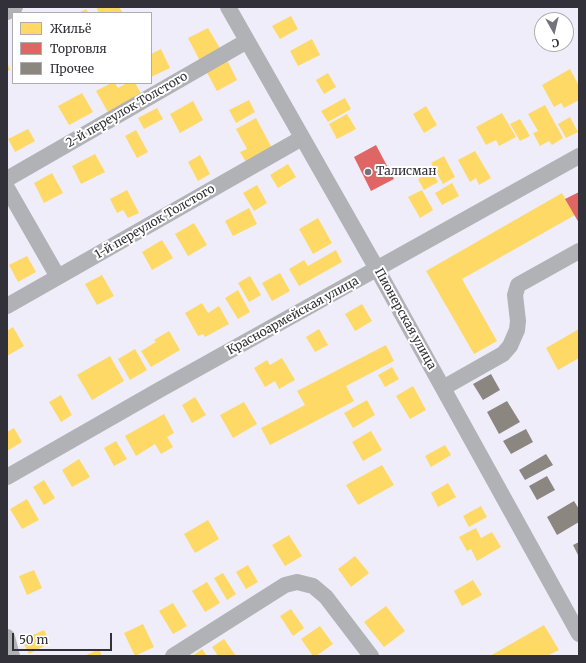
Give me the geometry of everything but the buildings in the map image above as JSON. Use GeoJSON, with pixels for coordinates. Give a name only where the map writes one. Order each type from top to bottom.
{"type":"FeatureCollection","features":[{"type":"Feature","properties":{"kind":"street"},"geometry":{"type":"LineString","coordinates":[[7,12],[15,7]]}},
{"type":"Feature","properties":{"kind":"street","name":"Пионерская улица"},"geometry":{"type":"LineString","coordinates":[[228,7],[377,269],[579,634]]}},
{"type":"Feature","properties":{"kind":"street","name":"2-й переулок Толстого"},"geometry":{"type":"LineString","coordinates":[[7,180],[248,41]]}},
{"type":"Feature","properties":{"kind":"street","name":"1-й переулок Толстого"},"geometry":{"type":"LineString","coordinates":[[7,306],[302,138]]}},
{"type":"Feature","properties":{"kind":"street","name":"Красноармейская улица"},"geometry":{"type":"LineString","coordinates":[[7,477],[579,156]]}},
{"type":"Feature","properties":{"kind":"street"},"geometry":{"type":"LineString","coordinates":[[7,188],[58,277]]}},
{"type":"Feature","properties":{"kind":"street"},"geometry":{"type":"LineString","coordinates":[[443,388],[504,354],[510,346],[517,330],[518,321],[515,295],[518,285],[579,251]]}},
{"type":"Feature","properties":{"kind":"street"},"geometry":{"type":"LineString","coordinates":[[173,656],[285,585],[297,582],[313,586],[326,597],[371,656]]}},
{"type":"Feature","properties":{"kind":"street"},"geometry":{"type":"LineString","coordinates":[[7,638],[12,656]]}},
{"type":"Feature","properties":{"kind":"place","name":"Талисман"},"geometry":{"type":"Point","coordinates":[368,172]}}]}
